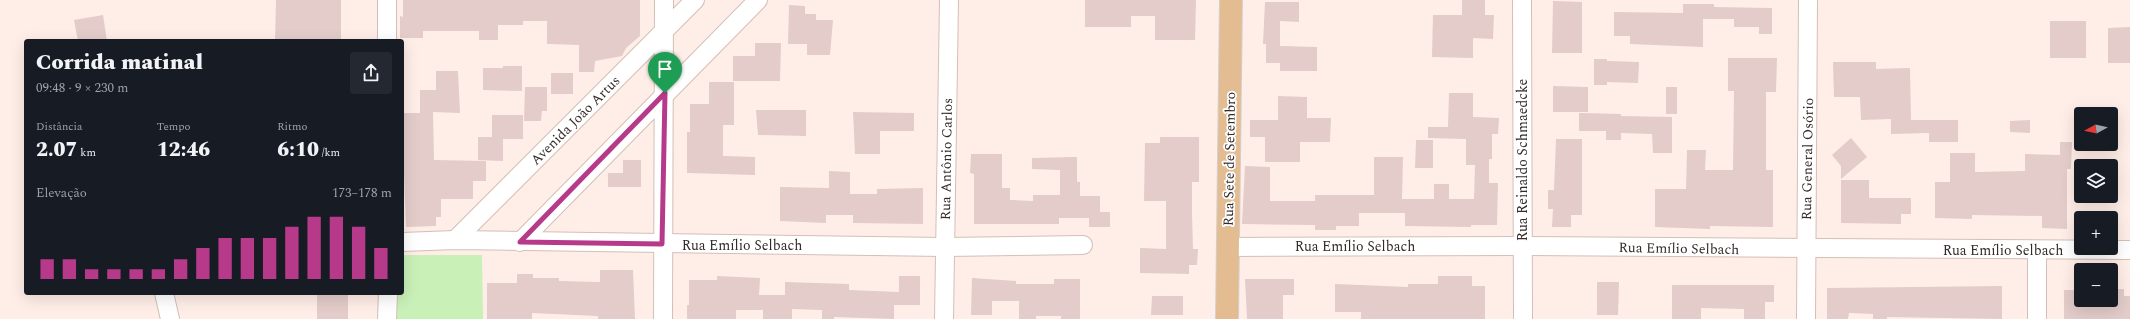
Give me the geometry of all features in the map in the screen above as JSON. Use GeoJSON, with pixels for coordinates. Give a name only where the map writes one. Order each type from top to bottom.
{"type":"FeatureCollection","features":[{"type":"Feature","properties":{"kind":"main road","name":"Rua Sete de Setembro"},"geometry":{"type":"LineString","coordinates":[[1227,319],[1231,0]]}},
{"type":"Feature","properties":{"kind":"street"},"geometry":{"type":"LineString","coordinates":[[387,0],[387,39]]}},
{"type":"Feature","properties":{"kind":"street"},"geometry":{"type":"LineString","coordinates":[[662,319],[665,93],[664,0]]}},
{"type":"Feature","properties":{"kind":"street","name":"Avenida João Artus"},"geometry":{"type":"LineString","coordinates":[[455,240],[695,0]]}},
{"type":"Feature","properties":{"kind":"street"},"geometry":{"type":"LineString","coordinates":[[520,242],[758,0]]}},
{"type":"Feature","properties":{"kind":"street","name":"Rua Antônio Carlos"},"geometry":{"type":"LineString","coordinates":[[944,319],[949,0]]}},
{"type":"Feature","properties":{"kind":"street","name":"Rua Reinaldo Schmaedcke"},"geometry":{"type":"LineString","coordinates":[[1522,0],[1523,319]]}},
{"type":"Feature","properties":{"kind":"street","name":"Rua General Osório"},"geometry":{"type":"LineString","coordinates":[[1806,319],[1808,0]]}},
{"type":"Feature","properties":{"kind":"street","name":"Rua Emílio Selbach"},"geometry":{"type":"LineString","coordinates":[[404,242],[455,240],[944,247],[1083,245]]}},
{"type":"Feature","properties":{"kind":"street","name":"Rua Emílio Selbach"},"geometry":{"type":"LineString","coordinates":[[1228,247],[1522,246],[2130,250]]}},
{"type":"Feature","properties":{"kind":"street"},"geometry":{"type":"LineString","coordinates":[[2037,250],[2037,319]]}},
{"type":"Feature","properties":{"kind":"street"},"geometry":{"type":"LineString","coordinates":[[164,295],[170,319]]}},
{"type":"Feature","properties":{"kind":"street"},"geometry":{"type":"LineString","coordinates":[[387,319],[388,295]]}},
{"type":"Feature","properties":{"kind":"green space"},"geometry":{"type":"Polygon","coordinates":[[[404,255],[482,255],[483,319],[395,319],[395,295],[404,295],[404,255]]]}},
{"type":"Feature","properties":{"kind":"building"},"geometry":{"type":"Polygon","coordinates":[[[276,0],[341,0],[341,39],[275,39],[276,0]]]}},
{"type":"Feature","properties":{"kind":"building"},"geometry":{"type":"Polygon","coordinates":[[[403,0],[640,0],[640,36],[626,48],[622,56],[595,61],[594,72],[579,72],[579,45],[547,44],[547,21],[523,21],[523,25],[498,25],[498,40],[479,40],[479,31],[423,31],[423,38],[400,38],[400,16],[403,17],[403,0]]]}},
{"type":"Feature","properties":{"kind":"building"},"geometry":{"type":"Polygon","coordinates":[[[1085,0],[1196,0],[1195,40],[1155,40],[1155,16],[1131,16],[1131,27],[1085,27],[1085,0]]]}},
{"type":"Feature","properties":{"kind":"building"},"geometry":{"type":"Polygon","coordinates":[[[1462,0],[1485,0],[1485,15],[1494,15],[1493,39],[1473,38],[1473,58],[1432,57],[1433,15],[1462,15],[1462,0]]]}},
{"type":"Feature","properties":{"kind":"building"},"geometry":{"type":"Polygon","coordinates":[[[1553,1],[1582,2],[1582,53],[1552,53],[1553,1]]]}},
{"type":"Feature","properties":{"kind":"building"},"geometry":{"type":"Polygon","coordinates":[[[1265,2],[1299,2],[1299,22],[1280,21],[1280,46],[1317,47],[1317,71],[1280,71],[1280,63],[1266,63],[1266,44],[1263,44],[1265,2]]]}},
{"type":"Feature","properties":{"kind":"building"},"geometry":{"type":"Polygon","coordinates":[[[1683,4],[1714,4],[1714,7],[1772,8],[1772,34],[1759,34],[1759,27],[1734,27],[1734,19],[1703,19],[1703,47],[1630,44],[1630,36],[1614,36],[1614,12],[1683,13],[1683,4]]]}},
{"type":"Feature","properties":{"kind":"building"},"geometry":{"type":"Polygon","coordinates":[[[789,5],[805,6],[805,14],[816,14],[816,20],[833,20],[830,55],[807,55],[807,44],[788,44],[789,5]]]}},
{"type":"Feature","properties":{"kind":"building"},"geometry":{"type":"Polygon","coordinates":[[[103,15],[107,39],[78,39],[74,20],[103,15]]]}},
{"type":"Feature","properties":{"kind":"building"},"geometry":{"type":"Polygon","coordinates":[[[2050,21],[2086,21],[2086,58],[2050,58],[2050,21]]]}},
{"type":"Feature","properties":{"kind":"building"},"geometry":{"type":"Polygon","coordinates":[[[2130,27],[2130,63],[2108,63],[2108,28],[2130,27]]]}},
{"type":"Feature","properties":{"kind":"building"},"geometry":{"type":"Polygon","coordinates":[[[755,43],[781,43],[780,81],[733,81],[733,56],[755,56],[755,43]]]}},
{"type":"Feature","properties":{"kind":"building"},"geometry":{"type":"Polygon","coordinates":[[[1728,58],[1777,58],[1776,92],[1766,92],[1766,170],[1773,170],[1773,227],[1710,226],[1710,229],[1655,227],[1655,189],[1686,189],[1687,150],[1706,150],[1705,170],[1733,170],[1734,91],[1728,91],[1728,58]]]}},
{"type":"Feature","properties":{"kind":"building"},"geometry":{"type":"Polygon","coordinates":[[[1594,59],[1639,62],[1638,83],[1607,82],[1607,85],[1594,85],[1594,59]]]}},
{"type":"Feature","properties":{"kind":"building"},"geometry":{"type":"Polygon","coordinates":[[[1833,62],[1876,62],[1876,69],[1910,68],[1911,120],[1958,120],[1958,142],[1929,142],[1929,133],[1891,134],[1891,119],[1861,120],[1860,97],[1834,97],[1833,62]]]}},
{"type":"Feature","properties":{"kind":"building"},"geometry":{"type":"Polygon","coordinates":[[[503,66],[522,66],[522,91],[483,90],[483,68],[503,68],[503,66]]]}},
{"type":"Feature","properties":{"kind":"building"},"geometry":{"type":"Polygon","coordinates":[[[436,71],[458,71],[460,113],[433,112],[434,160],[486,161],[486,181],[473,181],[473,199],[441,199],[441,217],[436,217],[436,226],[406,227],[404,113],[420,113],[420,90],[436,90],[436,71]]]}},
{"type":"Feature","properties":{"kind":"building"},"geometry":{"type":"Polygon","coordinates":[[[551,73],[573,73],[573,94],[551,94],[551,73]]]}},
{"type":"Feature","properties":{"kind":"building"},"geometry":{"type":"Polygon","coordinates":[[[709,82],[734,82],[734,125],[723,125],[723,156],[755,157],[755,175],[687,173],[687,132],[690,132],[690,104],[709,104],[709,82]]]}},
{"type":"Feature","properties":{"kind":"building"},"geometry":{"type":"Polygon","coordinates":[[[1553,86],[1588,87],[1588,112],[1553,112],[1553,86]]]}},
{"type":"Feature","properties":{"kind":"building"},"geometry":{"type":"Polygon","coordinates":[[[525,87],[547,87],[547,111],[542,111],[541,121],[524,121],[525,87]]]}},
{"type":"Feature","properties":{"kind":"building"},"geometry":{"type":"Polygon","coordinates":[[[1666,87],[1677,87],[1677,114],[1666,114],[1666,87]]]}},
{"type":"Feature","properties":{"kind":"building"},"geometry":{"type":"Polygon","coordinates":[[[1449,93],[1473,93],[1473,117],[1499,118],[1498,134],[1492,134],[1492,159],[1489,159],[1489,183],[1498,183],[1497,225],[1471,225],[1471,227],[1405,226],[1405,213],[1359,213],[1359,226],[1336,226],[1336,230],[1315,230],[1315,225],[1242,224],[1245,166],[1270,167],[1270,201],[1315,201],[1315,195],[1374,195],[1374,157],[1403,157],[1402,199],[1434,199],[1434,184],[1449,184],[1449,199],[1474,199],[1475,165],[1466,165],[1466,139],[1428,138],[1428,127],[1448,127],[1449,93]]]}},
{"type":"Feature","properties":{"kind":"building"},"geometry":{"type":"Polygon","coordinates":[[[1278,96],[1307,97],[1307,118],[1331,118],[1330,142],[1300,142],[1300,162],[1265,162],[1265,137],[1250,137],[1250,120],[1278,120],[1278,96]]]}},
{"type":"Feature","properties":{"kind":"building"},"geometry":{"type":"Polygon","coordinates":[[[756,110],[806,110],[806,136],[758,135],[756,110]]]}},
{"type":"Feature","properties":{"kind":"building"},"geometry":{"type":"Polygon","coordinates":[[[853,112],[914,113],[914,131],[880,131],[880,154],[855,154],[853,112]]]}},
{"type":"Feature","properties":{"kind":"building"},"geometry":{"type":"Polygon","coordinates":[[[1579,113],[1672,117],[1672,153],[1653,153],[1652,134],[1621,133],[1621,140],[1606,140],[1606,131],[1579,131],[1579,113]]]}},
{"type":"Feature","properties":{"kind":"building"},"geometry":{"type":"Polygon","coordinates":[[[492,115],[523,115],[523,139],[503,139],[503,161],[478,160],[478,137],[492,137],[492,115]]]}},
{"type":"Feature","properties":{"kind":"building"},"geometry":{"type":"Polygon","coordinates":[[[2030,120],[2030,133],[2010,132],[2010,121],[2030,120]]]}},
{"type":"Feature","properties":{"kind":"building"},"geometry":{"type":"Polygon","coordinates":[[[1160,137],[1199,137],[1199,182],[1192,182],[1193,249],[1198,249],[1197,265],[1189,265],[1189,274],[1140,273],[1140,248],[1166,249],[1166,201],[1144,201],[1145,143],[1160,143],[1160,137]]]}},
{"type":"Feature","properties":{"kind":"building"},"geometry":{"type":"Polygon","coordinates":[[[1851,138],[1867,157],[1841,179],[1841,166],[1832,155],[1851,138]]]}},
{"type":"Feature","properties":{"kind":"building"},"geometry":{"type":"Polygon","coordinates":[[[1556,139],[1582,139],[1582,215],[1571,215],[1571,227],[1552,227],[1553,209],[1548,209],[1548,190],[1554,190],[1556,139]]]}},
{"type":"Feature","properties":{"kind":"building"},"geometry":{"type":"Polygon","coordinates":[[[1416,140],[1433,140],[1433,168],[1415,168],[1416,140]]]}},
{"type":"Feature","properties":{"kind":"building"},"geometry":{"type":"Polygon","coordinates":[[[2060,142],[2072,142],[2071,169],[2067,169],[2067,229],[2042,228],[2042,216],[1972,215],[1972,219],[1935,218],[1935,182],[1950,182],[1950,153],[1975,153],[1975,172],[2025,171],[2025,154],[2060,155],[2060,142]]]}},
{"type":"Feature","properties":{"kind":"building"},"geometry":{"type":"Polygon","coordinates":[[[971,154],[1002,154],[1002,188],[1010,188],[1010,200],[1033,201],[1033,195],[1060,195],[1060,170],[1032,169],[1032,158],[1077,157],[1077,182],[1080,182],[1080,196],[1100,196],[1100,212],[1110,212],[1110,227],[1089,227],[1089,218],[1059,218],[1059,224],[974,224],[974,174],[970,173],[971,154]]]}},
{"type":"Feature","properties":{"kind":"building"},"geometry":{"type":"Polygon","coordinates":[[[623,160],[641,160],[641,187],[608,187],[608,173],[623,173],[623,160]]]}},
{"type":"Feature","properties":{"kind":"building"},"geometry":{"type":"Polygon","coordinates":[[[829,171],[850,172],[850,194],[877,194],[877,189],[923,188],[923,224],[853,223],[853,215],[826,215],[826,223],[780,221],[780,187],[829,188],[829,171]]]}},
{"type":"Feature","properties":{"kind":"building"},"geometry":{"type":"Polygon","coordinates":[[[1841,180],[1869,180],[1869,198],[1911,198],[1911,214],[1901,214],[1901,224],[1841,223],[1841,180]]]}},
{"type":"Feature","properties":{"kind":"building"},"geometry":{"type":"Polygon","coordinates":[[[600,270],[633,270],[635,319],[598,319],[598,316],[532,313],[532,319],[487,319],[487,283],[517,283],[517,274],[533,274],[533,278],[559,278],[559,281],[600,282],[600,270]]]}},
{"type":"Feature","properties":{"kind":"building"},"geometry":{"type":"Polygon","coordinates":[[[717,276],[760,278],[759,295],[785,295],[785,282],[849,284],[849,290],[899,292],[899,276],[920,276],[920,305],[894,305],[894,319],[834,317],[834,319],[822,319],[822,310],[792,309],[792,319],[763,319],[763,310],[736,310],[736,319],[687,319],[687,305],[689,305],[689,280],[717,280],[717,276]]]}},
{"type":"Feature","properties":{"kind":"building"},"geometry":{"type":"Polygon","coordinates":[[[1438,276],[1472,276],[1472,286],[1485,286],[1485,319],[1361,319],[1361,312],[1335,312],[1335,284],[1408,287],[1408,284],[1438,284],[1438,276]]]}},
{"type":"Feature","properties":{"kind":"building"},"geometry":{"type":"Polygon","coordinates":[[[972,278],[1016,281],[1016,284],[1054,284],[1054,279],[1080,279],[1080,319],[1061,319],[1061,316],[1036,316],[1036,319],[1019,319],[1019,301],[992,301],[992,315],[971,315],[972,278]]]}},
{"type":"Feature","properties":{"kind":"building"},"geometry":{"type":"Polygon","coordinates":[[[1245,279],[1294,279],[1294,295],[1283,295],[1283,319],[1247,319],[1245,279]]]}},
{"type":"Feature","properties":{"kind":"building"},"geometry":{"type":"Polygon","coordinates":[[[1597,282],[1619,282],[1618,315],[1597,315],[1597,282]]]}},
{"type":"Feature","properties":{"kind":"building"},"geometry":{"type":"Polygon","coordinates":[[[1672,285],[1774,285],[1774,302],[1765,302],[1765,319],[1744,319],[1744,309],[1701,308],[1701,319],[1672,319],[1672,285]]]}},
{"type":"Feature","properties":{"kind":"building"},"geometry":{"type":"Polygon","coordinates":[[[2002,286],[2002,319],[1887,317],[1887,319],[1873,319],[1873,314],[1849,313],[1848,319],[1827,319],[1827,288],[2002,286]]]}},
{"type":"Feature","properties":{"kind":"building"},"geometry":{"type":"Polygon","coordinates":[[[2118,289],[2124,289],[2124,296],[2130,296],[2130,319],[2064,319],[2064,290],[2074,290],[2074,307],[2118,307],[2118,289]]]}},
{"type":"Feature","properties":{"kind":"building"},"geometry":{"type":"Polygon","coordinates":[[[317,295],[348,295],[348,319],[317,319],[317,295]]]}},
{"type":"Feature","properties":{"kind":"building"},"geometry":{"type":"Polygon","coordinates":[[[1152,296],[1183,296],[1183,315],[1151,315],[1152,296]]]}},
{"type":"Feature","properties":{"kind":"route"},"geometry":{"type":"LineString","coordinates":[[665,93],[662,244],[520,242],[556,204],[665,93]]}}]}
